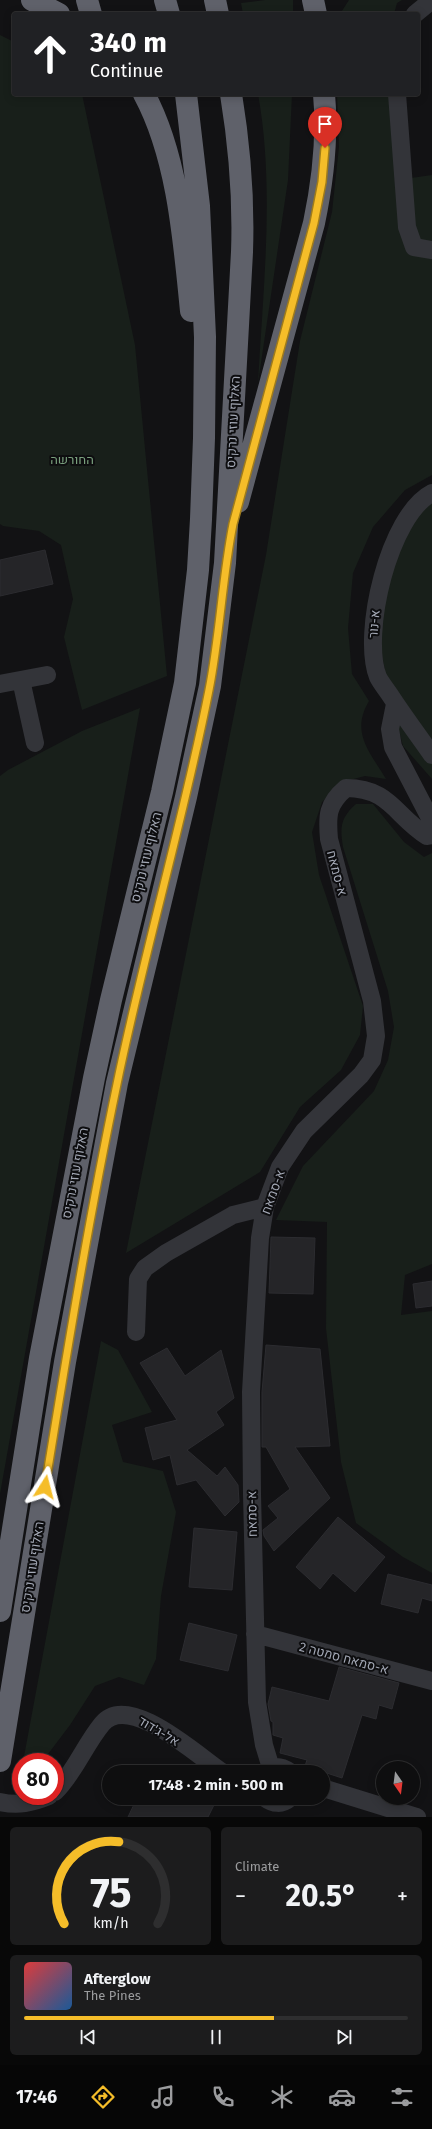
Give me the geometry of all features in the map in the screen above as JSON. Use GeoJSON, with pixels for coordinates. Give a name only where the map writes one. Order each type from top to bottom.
{"type":"FeatureCollection","features":[{"type":"Feature","properties":{"kind":"highway"},"geometry":{"type":"LineString","coordinates":[[32,0],[55,12]]}},
{"type":"Feature","properties":{"kind":"highway"},"geometry":{"type":"LineString","coordinates":[[87,0],[90,12]]}},
{"type":"Feature","properties":{"kind":"highway"},"geometry":{"type":"LineString","coordinates":[[165,0],[168,12]]}},
{"type":"Feature","properties":{"kind":"highway"},"geometry":{"type":"LineString","coordinates":[[215,0],[218,12]]}},
{"type":"Feature","properties":{"kind":"highway"},"geometry":{"type":"LineString","coordinates":[[313,0],[316,12]]}},
{"type":"Feature","properties":{"kind":"highway"},"geometry":{"type":"LineString","coordinates":[[145,96],[152,108],[165,145],[177,201],[190,300],[204,438]]}},
{"type":"Feature","properties":{"kind":"highway","name":"האלוף עוזי נרקיס"},"geometry":{"type":"LineString","coordinates":[[0,1611],[40,1358],[94,1078],[111,1000],[162,792],[185,682],[198,570],[204,438],[204,337],[199,206],[186,96]]}},
{"type":"Feature","properties":{"kind":"highway","name":"האלוף עוזי נרקיס"},"geometry":{"type":"LineString","coordinates":[[0,1761],[18,1659],[65,1362],[114,1098],[186,797],[210,686],[225,563],[243,204],[240,151],[231,96]]}},
{"type":"Feature","properties":{"kind":"highway"},"geometry":{"type":"LineString","coordinates":[[225,563],[247,466],[314,223],[322,182],[325,148],[324,96]]}},
{"type":"Feature","properties":{"kind":"street"},"geometry":{"type":"LineString","coordinates":[[417,12],[432,0]]}},
{"type":"Feature","properties":{"kind":"street"},"geometry":{"type":"LineString","coordinates":[[397,96],[407,227],[414,247],[432,250]]}},
{"type":"Feature","properties":{"kind":"street","name":"א-נור"},"geometry":{"type":"LineString","coordinates":[[432,493],[423,497],[406,520],[393,546],[377,596],[372,640],[378,677],[395,704],[432,754]]}},
{"type":"Feature","properties":{"kind":"street"},"geometry":{"type":"LineString","coordinates":[[0,684],[47,674]]}},
{"type":"Feature","properties":{"kind":"street"},"geometry":{"type":"LineString","coordinates":[[21,680],[35,743]]}},
{"type":"Feature","properties":{"kind":"street"},"geometry":{"type":"LineString","coordinates":[[395,704],[390,729],[393,747],[432,822]]}},
{"type":"Feature","properties":{"kind":"street","name":"א-סמאח"},"geometry":{"type":"LineString","coordinates":[[267,1765],[257,1702],[252,1494],[252,1392],[260,1238],[265,1207],[280,1167],[304,1131],[345,1092],[361,1075],[372,1060],[376,1036],[372,1001],[329,839],[327,815],[336,796],[346,788],[362,788],[379,795],[396,808],[415,829],[427,836],[432,835]]}},
{"type":"Feature","properties":{"kind":"street"},"geometry":{"type":"LineString","coordinates":[[136,1332],[138,1279],[145,1268],[166,1253],[233,1215],[265,1207]]}},
{"type":"Feature","properties":{"kind":"street","name":"א-סמאח סמטה 2"},"geometry":{"type":"LineString","coordinates":[[255,1634],[432,1681]]}},
{"type":"Feature","properties":{"kind":"street","name":"אל-ג'דוד"},"geometry":{"type":"LineString","coordinates":[[64,1783],[103,1722],[113,1716],[127,1714],[157,1726],[212,1765]]}},
{"type":"Feature","properties":{"kind":"street"},"geometry":{"type":"LineString","coordinates":[[330,1790],[417,1817]]}},
{"type":"Feature","properties":{"kind":"street"},"geometry":{"type":"LineString","coordinates":[[0,1802],[12,1804]]}},
{"type":"Feature","properties":{"kind":"green space"},"geometry":{"type":"Polygon","coordinates":[[[265,0],[293,0],[293,12],[243,12],[241,3],[265,0]]]}},
{"type":"Feature","properties":{"kind":"green space"},"geometry":{"type":"Polygon","coordinates":[[[349,0],[402,0],[397,3],[395,12],[341,12],[349,0]]]}},
{"type":"Feature","properties":{"kind":"green space","name":"החורשה"},"geometry":{"type":"Polygon","coordinates":[[[0,35],[12,41],[12,96],[82,96],[135,345],[167,676],[82,710],[64,637],[73,599],[61,545],[39,531],[3,526],[0,524],[0,35]]]}},
{"type":"Feature","properties":{"kind":"green space"},"geometry":{"type":"Polygon","coordinates":[[[258,96],[292,96],[288,180],[258,383],[265,275],[267,202],[263,130],[258,96]]]}},
{"type":"Feature","properties":{"kind":"green space"},"geometry":{"type":"Polygon","coordinates":[[[337,96],[391,96],[397,180],[432,175],[432,475],[405,490],[373,527],[353,573],[348,628],[352,674],[369,701],[361,723],[364,742],[386,779],[365,776],[342,782],[322,802],[312,832],[319,875],[363,1006],[360,1035],[341,1070],[300,1107],[260,1172],[126,1253],[266,555],[300,341],[332,212],[339,147],[337,96]]]}},
{"type":"Feature","properties":{"kind":"green space"},"geometry":{"type":"Polygon","coordinates":[[[432,494],[432,779],[403,746],[388,688],[380,644],[386,587],[406,520],[432,494]]]}},
{"type":"Feature","properties":{"kind":"green space"},"geometry":{"type":"Polygon","coordinates":[[[140,708],[0,1494],[0,776],[8,770],[82,731],[140,708]]]}},
{"type":"Feature","properties":{"kind":"green space"},"geometry":{"type":"Polygon","coordinates":[[[356,804],[373,804],[404,842],[424,857],[432,853],[432,1264],[405,1275],[401,1315],[432,1311],[432,1573],[403,1557],[356,1523],[341,1462],[326,1328],[327,1222],[276,1220],[303,1166],[374,1091],[388,1060],[394,1027],[388,991],[342,840],[342,824],[347,814],[356,804]]]}},
{"type":"Feature","properties":{"kind":"green space"},"geometry":{"type":"Polygon","coordinates":[[[101,1341],[118,1350],[152,1412],[112,1425],[123,1462],[163,1471],[176,1512],[161,1596],[156,1659],[144,1685],[119,1677],[95,1686],[70,1725],[49,1753],[25,1753],[101,1341]]]}},
{"type":"Feature","properties":{"kind":"building"},"geometry":{"type":"Polygon","coordinates":[[[45,550],[53,584],[0,596],[0,560],[45,550]]]}},
{"type":"Feature","properties":{"kind":"building"},"geometry":{"type":"Polygon","coordinates":[[[271,1237],[315,1238],[313,1294],[269,1293],[271,1237]]]}},
{"type":"Feature","properties":{"kind":"building"},"geometry":{"type":"Polygon","coordinates":[[[432,1281],[432,1306],[416,1308],[413,1284],[432,1281]]]}},
{"type":"Feature","properties":{"kind":"building"},"geometry":{"type":"Polygon","coordinates":[[[266,1345],[320,1349],[330,1446],[295,1447],[330,1498],[274,1551],[264,1536],[263,1530],[278,1518],[268,1506],[290,1489],[266,1447],[262,1447],[262,1392],[266,1345]]]}},
{"type":"Feature","properties":{"kind":"building"},"geometry":{"type":"Polygon","coordinates":[[[167,1348],[185,1376],[221,1350],[234,1398],[216,1412],[224,1425],[187,1450],[217,1476],[225,1467],[238,1485],[239,1502],[225,1516],[196,1480],[177,1485],[170,1455],[153,1460],[145,1428],[177,1420],[140,1363],[167,1348]]]}},
{"type":"Feature","properties":{"kind":"building"},"geometry":{"type":"Polygon","coordinates":[[[338,1517],[385,1557],[355,1592],[333,1573],[320,1589],[296,1567],[338,1517]]]}},
{"type":"Feature","properties":{"kind":"building"},"geometry":{"type":"Polygon","coordinates":[[[194,1528],[237,1532],[232,1590],[189,1587],[194,1528]]]}},
{"type":"Feature","properties":{"kind":"building"},"geometry":{"type":"Polygon","coordinates":[[[388,1574],[432,1585],[432,1601],[422,1598],[418,1613],[381,1604],[388,1574]]]}},
{"type":"Feature","properties":{"kind":"building"},"geometry":{"type":"Polygon","coordinates":[[[189,1623],[237,1635],[228,1671],[180,1660],[189,1623]]]}},
{"type":"Feature","properties":{"kind":"building"},"geometry":{"type":"Polygon","coordinates":[[[339,1667],[399,1683],[392,1709],[379,1705],[376,1719],[362,1715],[342,1778],[330,1774],[330,1765],[305,1765],[307,1760],[280,1753],[283,1738],[273,1735],[273,1722],[271,1721],[268,1704],[272,1687],[329,1701],[339,1667]]]}},
{"type":"Feature","properties":{"kind":"building"},"geometry":{"type":"Polygon","coordinates":[[[134,1805],[214,1805],[208,1817],[128,1817],[134,1805]]]}},
{"type":"Feature","properties":{"kind":"route"},"geometry":{"type":"LineString","coordinates":[[45,1487],[65,1362],[117,1083],[186,797],[210,686],[225,563],[233,524],[259,421],[296,293],[314,223],[322,182],[325,148]]}}]}
